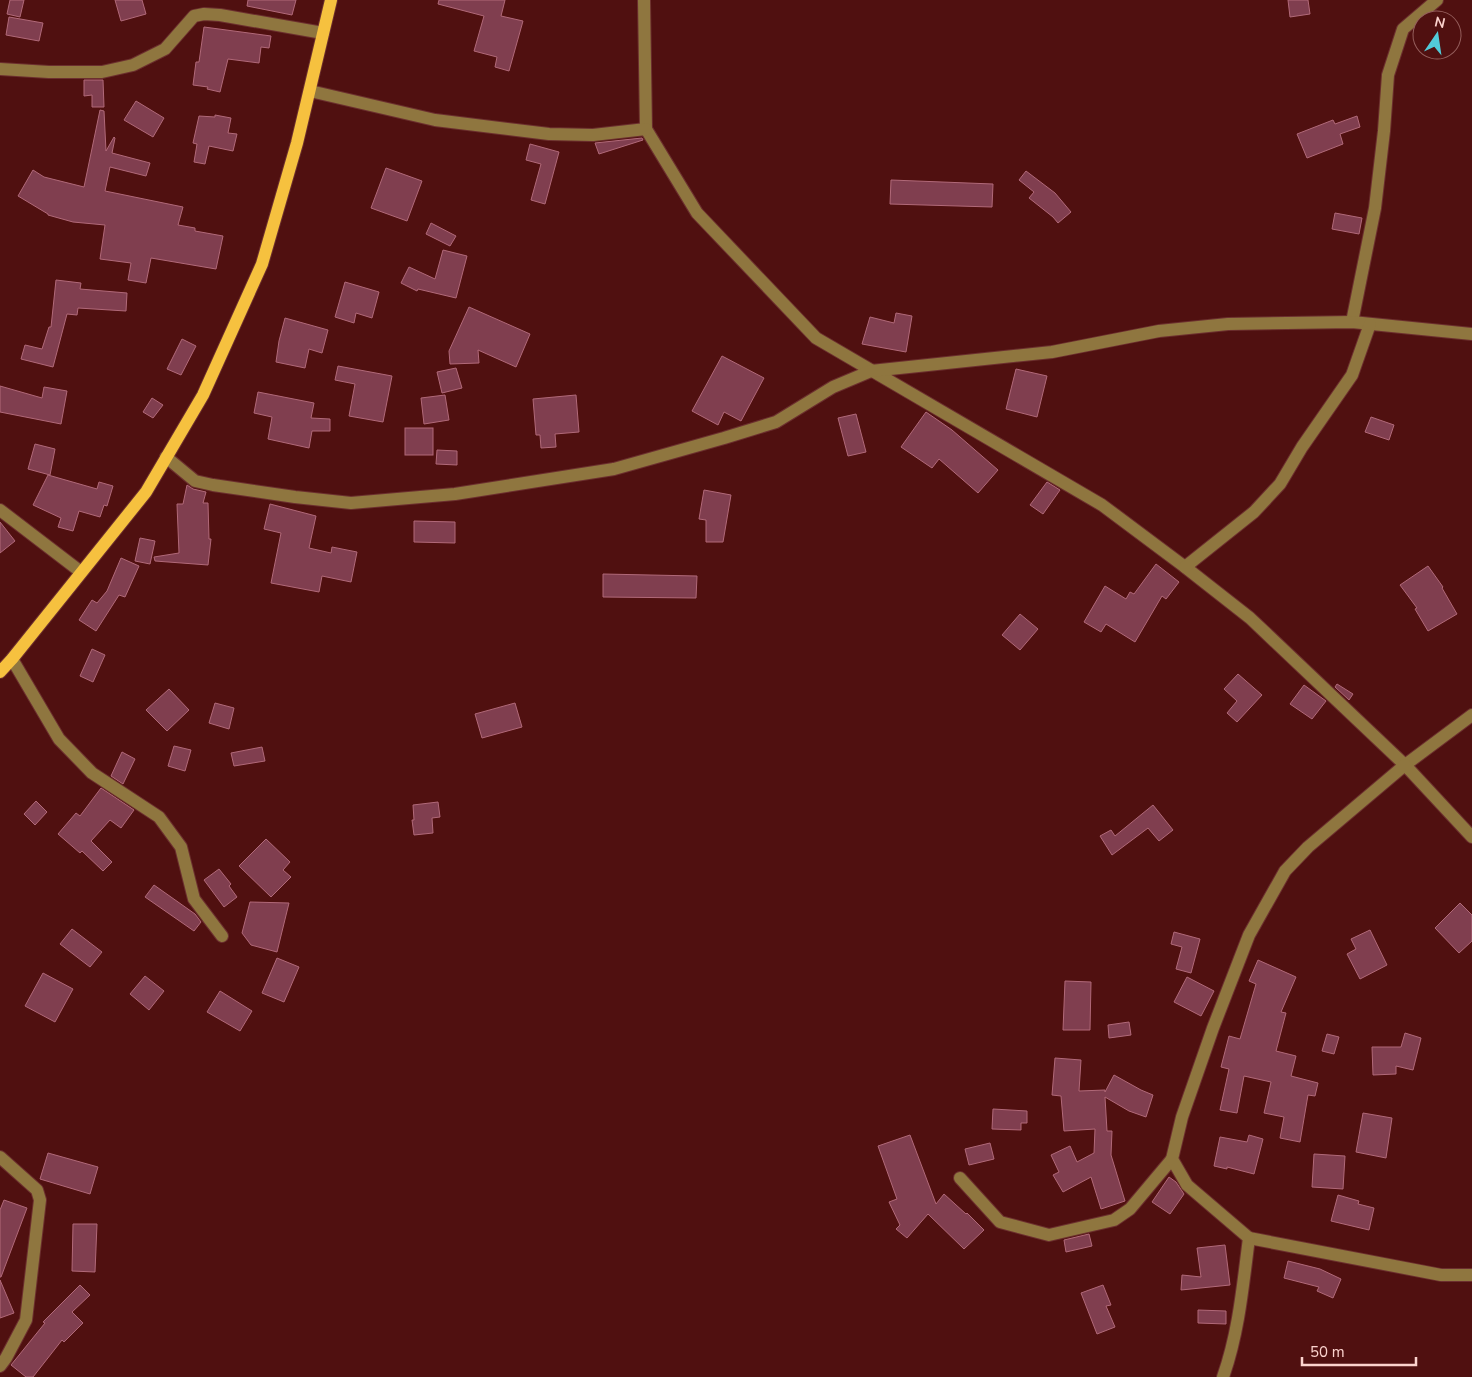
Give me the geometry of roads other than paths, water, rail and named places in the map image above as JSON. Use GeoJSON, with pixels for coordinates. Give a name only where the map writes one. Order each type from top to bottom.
{"type":"FeatureCollection","features":[{"type":"Feature","properties":{"kind":"main road"},"geometry":{"type":"LineString","coordinates":[[0,672],[146,492],[203,395],[262,264],[297,144],[331,0]]}},
{"type":"Feature","properties":{"kind":"street"},"geometry":{"type":"LineString","coordinates":[[644,0],[646,129],[697,214],[816,338],[1102,505],[1185,567],[1250,618],[1405,765],[1472,836]]}},
{"type":"Feature","properties":{"kind":"street"},"geometry":{"type":"LineString","coordinates":[[1352,322],[1375,208],[1388,75],[1403,29],[1436,0]]}},
{"type":"Feature","properties":{"kind":"street"},"geometry":{"type":"LineString","coordinates":[[0,69],[49,72],[102,72],[133,65],[165,49],[194,16],[204,14],[220,15],[323,33]]}},
{"type":"Feature","properties":{"kind":"street"},"geometry":{"type":"LineString","coordinates":[[310,91],[435,120],[549,134],[593,135],[646,129]]}},
{"type":"Feature","properties":{"kind":"street"},"geometry":{"type":"LineString","coordinates":[[166,457],[195,481],[351,504],[455,494],[614,469],[776,422],[833,387],[871,370],[1052,352],[1159,331],[1228,324],[1352,322],[1472,334]]}},
{"type":"Feature","properties":{"kind":"street"},"geometry":{"type":"LineString","coordinates":[[1185,567],[1254,512],[1280,484],[1302,446],[1352,375],[1370,324]]}},
{"type":"Feature","properties":{"kind":"street"},"geometry":{"type":"LineString","coordinates":[[0,510],[81,572]]}},
{"type":"Feature","properties":{"kind":"street"},"geometry":{"type":"LineString","coordinates":[[12,659],[59,739],[92,773],[159,817],[181,847],[194,899],[222,936]]}},
{"type":"Feature","properties":{"kind":"street"},"geometry":{"type":"LineString","coordinates":[[960,1178],[1000,1222],[1050,1235],[1114,1220],[1130,1209],[1172,1160],[1182,1117],[1213,1028],[1249,936],[1285,871],[1308,848],[1405,765],[1472,715]]}},
{"type":"Feature","properties":{"kind":"street"},"geometry":{"type":"LineString","coordinates":[[0,1157],[37,1190],[40,1200],[26,1320],[0,1366]]}},
{"type":"Feature","properties":{"kind":"street"},"geometry":{"type":"LineString","coordinates":[[1172,1160],[1188,1185],[1249,1238],[1442,1275],[1472,1275]]}},
{"type":"Feature","properties":{"kind":"street"},"geometry":{"type":"LineString","coordinates":[[1223,1377],[1233,1345],[1241,1302],[1249,1238]]}}]}
